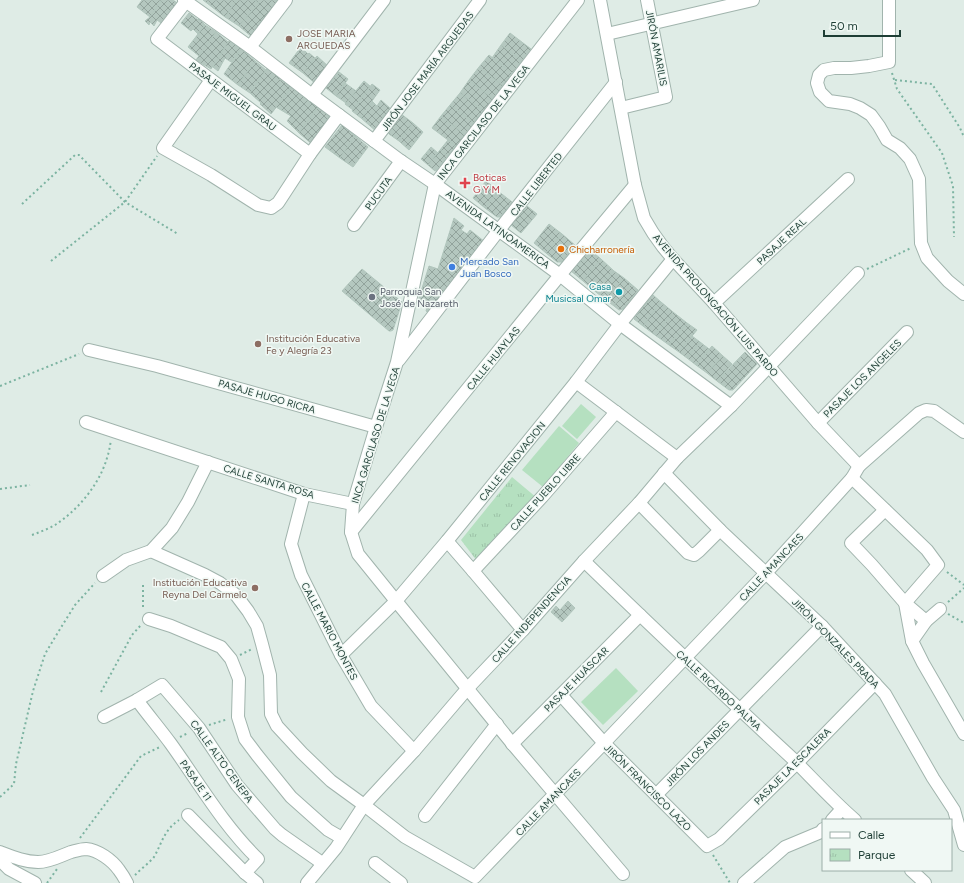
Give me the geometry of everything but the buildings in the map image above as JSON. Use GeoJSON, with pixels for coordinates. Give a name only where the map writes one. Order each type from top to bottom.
{"type":"FeatureCollection","features":[{"type":"Feature","properties":{"kind":"street","name":"AVENIDA LATINOAMERICA"},"geometry":{"type":"LineString","coordinates":[[186,0],[401,161],[560,275],[620,324],[731,406]]}},
{"type":"Feature","properties":{"kind":"street","name":"PASAJE MIGUEL GRAU"},"geometry":{"type":"LineString","coordinates":[[186,0],[157,40],[310,154]]}},
{"type":"Feature","properties":{"kind":"street"},"geometry":{"type":"LineString","coordinates":[[250,47],[286,0]]}},
{"type":"Feature","properties":{"kind":"street"},"geometry":{"type":"LineString","coordinates":[[312,95],[384,0]]}},
{"type":"Feature","properties":{"kind":"street","name":"JIRÓN JOSE MARÍA ARGUEDAS"},"geometry":{"type":"LineString","coordinates":[[374,141],[480,0]]}},
{"type":"Feature","properties":{"kind":"street","name":"INCA GARCILASO DE LA VEGA"},"geometry":{"type":"LineString","coordinates":[[578,0],[435,184],[397,362],[353,504],[351,532],[358,554],[512,744],[623,874]]}},
{"type":"Feature","properties":{"kind":"street","name":"AVENIDA PROLONGACIÓN LUIS PARDO"},"geometry":{"type":"LineString","coordinates":[[600,0],[636,185],[644,218],[672,259],[714,303],[768,367],[859,466]]}},
{"type":"Feature","properties":{"kind":"street","name":"JIRÓN AMARILIS"},"geometry":{"type":"LineString","coordinates":[[621,108],[666,97],[647,0]]}},
{"type":"Feature","properties":{"kind":"street"},"geometry":{"type":"LineString","coordinates":[[607,34],[753,0]]}},
{"type":"Feature","properties":{"kind":"street"},"geometry":{"type":"LineString","coordinates":[[889,0],[889,62],[869,66],[824,70],[819,75],[817,82],[820,92],[829,101],[850,104],[871,115],[887,140],[900,148],[910,159],[919,179],[921,244],[927,258],[948,281],[964,294]]}},
{"type":"Feature","properties":{"kind":"street"},"geometry":{"type":"LineString","coordinates":[[211,80],[162,148],[211,175],[258,205],[271,208],[278,203],[310,154],[339,115]]}},
{"type":"Feature","properties":{"kind":"street","name":"CALLE LIBERTED"},"geometry":{"type":"LineString","coordinates":[[397,362],[616,82]]}},
{"type":"Feature","properties":{"kind":"street","name":"PUCUTA"},"geometry":{"type":"LineString","coordinates":[[354,225],[401,161]]}},
{"type":"Feature","properties":{"kind":"street","name":"PASAJE REAL"},"geometry":{"type":"LineString","coordinates":[[714,303],[848,179]]}},
{"type":"Feature","properties":{"kind":"street","name":"CALLE HUAYLAS"},"geometry":{"type":"LineString","coordinates":[[351,532],[560,275],[636,185]]}},
{"type":"Feature","properties":{"kind":"street","name":"CALLE RENOVACION"},"geometry":{"type":"LineString","coordinates":[[341,655],[396,601],[447,541],[576,382],[672,259]]}},
{"type":"Feature","properties":{"kind":"street","name":"CALLE INDEPENDENCIA"},"geometry":{"type":"LineString","coordinates":[[306,883],[336,848],[364,805],[414,751],[467,689],[639,503],[677,458],[731,406],[858,273]]}},
{"type":"Feature","properties":{"kind":"street","name":"PASAJE LOS ANGELES"},"geometry":{"type":"LineString","coordinates":[[818,423],[907,332]]}},
{"type":"Feature","properties":{"kind":"street","name":"PASAJE HUGO RICRA"},"geometry":{"type":"LineString","coordinates":[[89,350],[157,366],[376,427]]}},
{"type":"Feature","properties":{"kind":"street"},"geometry":{"type":"LineString","coordinates":[[576,382],[677,458]]}},
{"type":"Feature","properties":{"kind":"street","name":"CALLE AMANCAES"},"geometry":{"type":"LineString","coordinates":[[151,552],[205,575],[220,583],[236,595],[257,626],[270,675],[271,714],[277,726],[302,753],[331,781],[405,838],[475,877],[766,573],[852,478],[859,466],[919,413],[926,410],[934,411],[964,432]]}},
{"type":"Feature","properties":{"kind":"street","name":"CALLE PUEBLO LIBRE"},"geometry":{"type":"LineString","coordinates":[[474,571],[542,497],[616,412]]}},
{"type":"Feature","properties":{"kind":"street","name":"CALLE SANTA ROSA"},"geometry":{"type":"LineString","coordinates":[[86,422],[304,494],[353,504]]}},
{"type":"Feature","properties":{"kind":"street"},"geometry":{"type":"LineString","coordinates":[[103,576],[126,560],[151,552],[172,528],[188,502],[208,462]]}},
{"type":"Feature","properties":{"kind":"street","name":"JIRÓN GONZALES PRADA"},"geometry":{"type":"LineString","coordinates":[[664,473],[720,530],[822,626],[885,694],[933,778],[954,810],[964,845]]}},
{"type":"Feature","properties":{"kind":"street"},"geometry":{"type":"LineString","coordinates":[[852,478],[927,550],[938,565],[905,603]]}},
{"type":"Feature","properties":{"kind":"street","name":"CALLE MARIO MONTES"},"geometry":{"type":"LineString","coordinates":[[304,494],[291,544],[300,575],[341,655],[371,706],[414,751]]}},
{"type":"Feature","properties":{"kind":"street"},"geometry":{"type":"LineString","coordinates":[[639,503],[688,553],[694,555],[720,530]]}},
{"type":"Feature","properties":{"kind":"street"},"geometry":{"type":"LineString","coordinates":[[885,510],[851,544],[872,565],[905,603],[926,621]]}},
{"type":"Feature","properties":{"kind":"street"},"geometry":{"type":"LineString","coordinates":[[447,541],[523,630]]}},
{"type":"Feature","properties":{"kind":"street","name":"CALLE RICARDO PALMA"},"geometry":{"type":"LineString","coordinates":[[584,561],[684,658],[797,763],[854,819]]}},
{"type":"Feature","properties":{"kind":"street"},"geometry":{"type":"LineString","coordinates":[[905,603],[912,641],[964,734]]}},
{"type":"Feature","properties":{"kind":"street"},"geometry":{"type":"LineString","coordinates":[[912,641],[926,621],[940,609]]}},
{"type":"Feature","properties":{"kind":"street","name":"PASAJE HUÁSCAR"},"geometry":{"type":"LineString","coordinates":[[512,744],[640,615]]}},
{"type":"Feature","properties":{"kind":"street"},"geometry":{"type":"LineString","coordinates":[[148,619],[171,626],[221,646],[231,660],[239,679],[238,717],[245,739],[291,797],[328,830],[342,838]]}},
{"type":"Feature","properties":{"kind":"street","name":"JIRÓN LOS ANDES"},"geometry":{"type":"LineString","coordinates":[[656,796],[739,709],[822,626]]}},
{"type":"Feature","properties":{"kind":"street","name":"PASAJE LA ESCALERA"},"geometry":{"type":"LineString","coordinates":[[707,846],[719,839],[797,763],[875,683]]}},
{"type":"Feature","properties":{"kind":"street","name":"CALLE ALTO CENEPA"},"geometry":{"type":"LineString","coordinates":[[137,700],[162,685],[199,728],[237,785],[275,829],[282,836],[322,863]]}},
{"type":"Feature","properties":{"kind":"street","name":"JIRÓN FRANCISCO LAZO"},"geometry":{"type":"LineString","coordinates":[[561,695],[604,743],[707,846]]}},
{"type":"Feature","properties":{"kind":"street"},"geometry":{"type":"LineString","coordinates":[[104,717],[137,700]]}},
{"type":"Feature","properties":{"kind":"street","name":"PASAJE 11"},"geometry":{"type":"LineString","coordinates":[[137,700],[170,742],[224,820],[244,845],[258,859],[245,873]]}},
{"type":"Feature","properties":{"kind":"street"},"geometry":{"type":"LineString","coordinates":[[425,816],[497,724]]}},
{"type":"Feature","properties":{"kind":"street"},"geometry":{"type":"LineString","coordinates":[[833,819],[842,809]]}},
{"type":"Feature","properties":{"kind":"street"},"geometry":{"type":"LineString","coordinates":[[188,815],[245,873],[257,883]]}},
{"type":"Feature","properties":{"kind":"street"},"geometry":{"type":"LineString","coordinates":[[744,883],[785,847],[822,831]]}},
{"type":"Feature","properties":{"kind":"street"},"geometry":{"type":"LineString","coordinates":[[0,852],[25,861],[40,862],[59,858],[69,853],[85,849],[95,852],[108,860],[119,869],[127,883]]}},
{"type":"Feature","properties":{"kind":"street"},"geometry":{"type":"LineString","coordinates":[[0,860],[9,869],[35,883]]}},
{"type":"Feature","properties":{"kind":"street"},"geometry":{"type":"LineString","coordinates":[[375,863],[401,883]]}},
{"type":"Feature","properties":{"kind":"street"},"geometry":{"type":"LineString","coordinates":[[911,871],[925,883]]}},
{"type":"Feature","properties":{"kind":"path"},"geometry":{"type":"LineString","coordinates":[[889,62],[897,89],[942,153],[953,186],[954,237]]}},
{"type":"Feature","properties":{"kind":"path"},"geometry":{"type":"LineString","coordinates":[[895,80],[932,84],[960,128],[964,137]]}},
{"type":"Feature","properties":{"kind":"path"},"geometry":{"type":"LineString","coordinates":[[51,261],[125,202],[162,148]]}},
{"type":"Feature","properties":{"kind":"path"},"geometry":{"type":"LineString","coordinates":[[22,204],[75,155],[79,155],[125,202],[178,234]]}},
{"type":"Feature","properties":{"kind":"path"},"geometry":{"type":"LineString","coordinates":[[858,273],[921,244]]}},
{"type":"Feature","properties":{"kind":"path"},"geometry":{"type":"LineString","coordinates":[[0,386],[89,350]]}},
{"type":"Feature","properties":{"kind":"path"},"geometry":{"type":"LineString","coordinates":[[32,535],[53,526],[68,516],[82,501],[98,480],[107,459],[113,431]]}},
{"type":"Feature","properties":{"kind":"path"},"geometry":{"type":"LineString","coordinates":[[0,489],[30,485]]}},
{"type":"Feature","properties":{"kind":"path"},"geometry":{"type":"LineString","coordinates":[[938,565],[964,586],[940,609],[964,623]]}},
{"type":"Feature","properties":{"kind":"path"},"geometry":{"type":"LineString","coordinates":[[0,796],[14,784],[16,764],[33,691],[45,654],[76,605],[103,576]]}},
{"type":"Feature","properties":{"kind":"path"},"geometry":{"type":"LineString","coordinates":[[102,692],[132,635],[148,619],[144,616],[143,584]]}},
{"type":"Feature","properties":{"kind":"path"},"geometry":{"type":"LineString","coordinates":[[231,660],[262,644]]}},
{"type":"Feature","properties":{"kind":"path"},"geometry":{"type":"LineString","coordinates":[[47,883],[141,756],[199,728],[238,717]]}},
{"type":"Feature","properties":{"kind":"path"},"geometry":{"type":"LineString","coordinates":[[127,883],[153,858],[163,836],[174,823],[188,815]]}},
{"type":"Feature","properties":{"kind":"path"},"geometry":{"type":"LineString","coordinates":[[707,846],[730,883]]}},
{"type":"Feature","properties":{"kind":"green space"},"geometry":{"type":"Polygon","coordinates":[[[581,404],[596,417],[577,439],[562,426],[581,404]]]}},
{"type":"Feature","properties":{"kind":"green space"},"geometry":{"type":"Polygon","coordinates":[[[559,426],[579,443],[543,487],[522,470],[559,426]]]}},
{"type":"Feature","properties":{"kind":"green space"},"geometry":{"type":"Polygon","coordinates":[[[512,477],[537,498],[477,561],[461,540],[512,477]]]}},
{"type":"Feature","properties":{"kind":"green space"},"geometry":{"type":"Polygon","coordinates":[[[616,668],[638,691],[603,725],[581,702],[616,668]]]}},
{"type":"Feature","properties":{"kind":"place","name":"JOSE MARIA ARGUEDAS"},"geometry":{"type":"Point","coordinates":[289,39]}},
{"type":"Feature","properties":{"kind":"place","name":"Boticas G Y M"},"geometry":{"type":"Point","coordinates":[465,183]}},
{"type":"Feature","properties":{"kind":"place","name":"Chicharronería"},"geometry":{"type":"Point","coordinates":[561,249]}},
{"type":"Feature","properties":{"kind":"place","name":"Mercado San Juan Bosco"},"geometry":{"type":"Point","coordinates":[452,267]}},
{"type":"Feature","properties":{"kind":"place","name":"Casa Musicsal Omar"},"geometry":{"type":"Point","coordinates":[619,292]}},
{"type":"Feature","properties":{"kind":"place","name":"Parroquia San José de Nazareth"},"geometry":{"type":"Point","coordinates":[372,297]}},
{"type":"Feature","properties":{"kind":"place","name":"Institución Educativa Fe y Alegría 23"},"geometry":{"type":"Point","coordinates":[258,344]}},
{"type":"Feature","properties":{"kind":"place","name":"Institución Educativa Reyna Del Carmelo"},"geometry":{"type":"Point","coordinates":[255,588]}}]}
